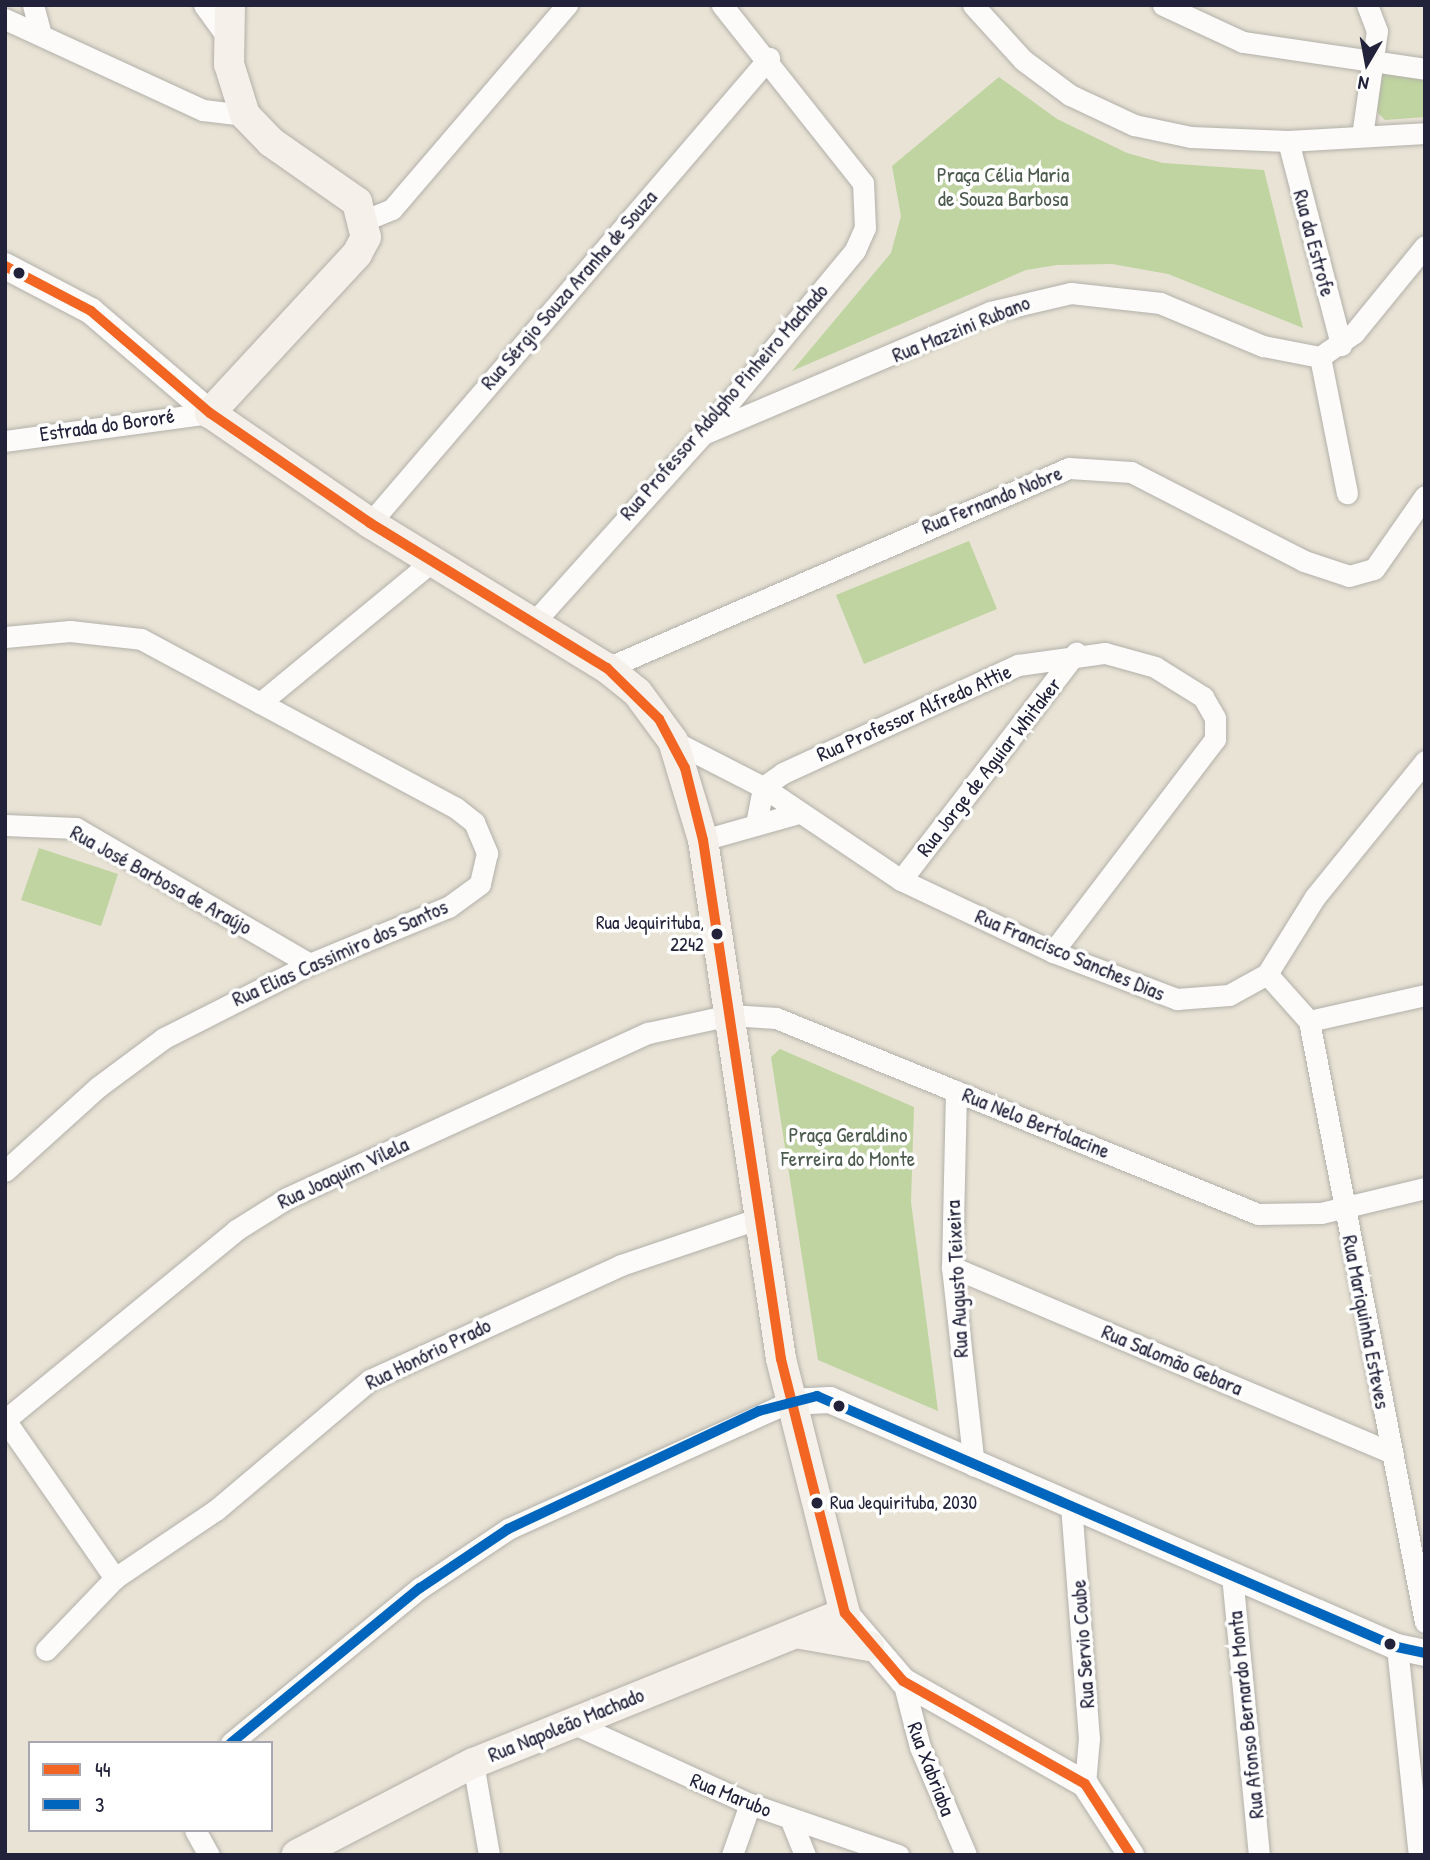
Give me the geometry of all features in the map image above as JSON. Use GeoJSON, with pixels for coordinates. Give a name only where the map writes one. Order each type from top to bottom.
{"type":"FeatureCollection","features":[{"type":"Feature","properties":{"kind":"main road"},"geometry":{"type":"LineString","coordinates":[[230,5],[226,35],[245,115],[271,142],[339,186],[365,220],[357,254],[210,413],[370,523],[431,562],[536,620],[607,668],[637,692],[673,741],[703,840],[789,1402],[845,1613]]}},
{"type":"Feature","properties":{"kind":"main road","name":"Rua Napoleão Machado"},"geometry":{"type":"LineString","coordinates":[[296,1855],[473,1763],[845,1613]]}},
{"type":"Feature","properties":{"kind":"main road"},"geometry":{"type":"LineString","coordinates":[[790,1634],[834,1635],[869,1646]]}},
{"type":"Feature","properties":{"kind":"street"},"geometry":{"type":"LineString","coordinates":[[33,5],[41,34]]}},
{"type":"Feature","properties":{"kind":"street"},"geometry":{"type":"LineString","coordinates":[[204,5],[226,35]]}},
{"type":"Feature","properties":{"kind":"street"},"geometry":{"type":"LineString","coordinates":[[365,220],[392,209],[567,5]]}},
{"type":"Feature","properties":{"kind":"street","name":"Rua Professor Adolpho Pinheiro Machado"},"geometry":{"type":"LineString","coordinates":[[536,620],[703,434],[855,250],[865,228],[863,183],[769,58],[722,5]]}},
{"type":"Feature","properties":{"kind":"street"},"geometry":{"type":"LineString","coordinates":[[973,5],[1023,60],[1107,114],[1164,133],[1288,141],[1425,133]]}},
{"type":"Feature","properties":{"kind":"street"},"geometry":{"type":"LineString","coordinates":[[1163,5],[1243,42],[1425,69]]}},
{"type":"Feature","properties":{"kind":"street"},"geometry":{"type":"LineString","coordinates":[[1362,136],[1370,61],[1377,31],[1367,5]]}},
{"type":"Feature","properties":{"kind":"street"},"geometry":{"type":"LineString","coordinates":[[5,19],[203,110],[245,115]]}},
{"type":"Feature","properties":{"kind":"street","name":"Rua Sérgio Souza Aranha de Souza"},"geometry":{"type":"LineString","coordinates":[[370,523],[769,58]]}},
{"type":"Feature","properties":{"kind":"street","name":"Rua da Estrofe"},"geometry":{"type":"LineString","coordinates":[[1288,141],[1341,345]]}},
{"type":"Feature","properties":{"kind":"street"},"geometry":{"type":"LineString","coordinates":[[1347,493],[1320,357],[1341,345],[1425,246]]}},
{"type":"Feature","properties":{"kind":"street"},"geometry":{"type":"LineString","coordinates":[[5,265],[91,311],[210,413]]}},
{"type":"Feature","properties":{"kind":"street","name":"Rua Mazzini Rubano"},"geometry":{"type":"LineString","coordinates":[[703,434],[990,312],[1071,293],[1160,303],[1275,350],[1320,357]]}},
{"type":"Feature","properties":{"kind":"street","name":"Estrada do Bororé"},"geometry":{"type":"LineString","coordinates":[[5,441],[210,413]]}},
{"type":"Feature","properties":{"kind":"street","name":"Rua Fernando Nobre"},"geometry":{"type":"LineString","coordinates":[[607,668],[1069,468],[1131,472],[1304,561],[1349,576],[1374,569],[1425,496]]}},
{"type":"Feature","properties":{"kind":"street"},"geometry":{"type":"LineString","coordinates":[[260,703],[431,562]]}},
{"type":"Feature","properties":{"kind":"street","name":"Rua Elias Cassimiro dos Santos"},"geometry":{"type":"LineString","coordinates":[[5,637],[70,631],[141,639],[456,808],[474,822],[486,853],[480,884],[448,907],[310,964],[205,1014],[130,1060],[5,1171]]}},
{"type":"Feature","properties":{"kind":"street","name":"Rua Professor Alfredo Attie"},"geometry":{"type":"LineString","coordinates":[[763,788],[909,710],[1017,665],[1076,653],[1105,653],[1155,667],[1203,697],[1216,733],[1204,758],[1053,952]]}},
{"type":"Feature","properties":{"kind":"street","name":"Rua Jorge de Aguiar Whitaker"},"geometry":{"type":"LineString","coordinates":[[901,880],[1076,653]]}},
{"type":"Feature","properties":{"kind":"street","name":"Rua Francisco Sanches Dias"},"geometry":{"type":"LineString","coordinates":[[673,741],[763,788],[795,814],[901,880],[1053,952],[1177,999],[1229,995],[1267,974],[1315,897],[1423,768]]}},
{"type":"Feature","properties":{"kind":"street"},"geometry":{"type":"LineString","coordinates":[[756,824],[763,788]]}},
{"type":"Feature","properties":{"kind":"street"},"geometry":{"type":"LineString","coordinates":[[703,840],[795,814]]}},
{"type":"Feature","properties":{"kind":"street","name":"Rua José Barbosa de Araújo"},"geometry":{"type":"LineString","coordinates":[[5,825],[76,828],[310,964]]}},
{"type":"Feature","properties":{"kind":"street"},"geometry":{"type":"LineString","coordinates":[[1267,974],[1309,1021],[1425,995]]}},
{"type":"Feature","properties":{"kind":"street","name":"Rua Nelo Bertolacine"},"geometry":{"type":"LineString","coordinates":[[730,1015],[776,1018],[1238,1208],[1278,1216],[1344,1208],[1425,1188]]}},
{"type":"Feature","properties":{"kind":"street","name":"Rua Joaquim Vilela"},"geometry":{"type":"LineString","coordinates":[[5,1420],[236,1230],[287,1198],[648,1033],[730,1015]]}},
{"type":"Feature","properties":{"kind":"street","name":"Rua Mariquinha Esteves"},"geometry":{"type":"LineString","coordinates":[[1309,1021],[1425,1622]]}},
{"type":"Feature","properties":{"kind":"street","name":"Rua Augusto Teixeira"},"geometry":{"type":"LineString","coordinates":[[956,1091],[952,1267],[974,1466]]}},
{"type":"Feature","properties":{"kind":"street","name":"Rua Honório Prado"},"geometry":{"type":"LineString","coordinates":[[46,1650],[115,1578],[216,1510],[370,1380],[621,1265],[760,1218]]}},
{"type":"Feature","properties":{"kind":"street","name":"Rua Salomão Gebara"},"geometry":{"type":"LineString","coordinates":[[952,1267],[1392,1453]]}},
{"type":"Feature","properties":{"kind":"street"},"geometry":{"type":"LineString","coordinates":[[233,1741],[420,1588],[508,1529],[789,1402],[830,1400],[974,1466],[1072,1505],[1397,1647],[1425,1653]]}},
{"type":"Feature","properties":{"kind":"street"},"geometry":{"type":"LineString","coordinates":[[5,1420],[115,1578]]}},
{"type":"Feature","properties":{"kind":"street","name":"Rua Servio Coube"},"geometry":{"type":"LineString","coordinates":[[1072,1505],[1089,1738],[1085,1784]]}},
{"type":"Feature","properties":{"kind":"street","name":"Rua Afonso Bernardo Monta"},"geometry":{"type":"LineString","coordinates":[[1232,1575],[1259,1855]]}},
{"type":"Feature","properties":{"kind":"street"},"geometry":{"type":"LineString","coordinates":[[845,1613],[869,1646],[903,1681],[1085,1784],[1131,1855]]}},
{"type":"Feature","properties":{"kind":"street"},"geometry":{"type":"LineString","coordinates":[[1397,1647],[1419,1855]]}},
{"type":"Feature","properties":{"kind":"street","name":"Rua Xabriaba"},"geometry":{"type":"LineString","coordinates":[[903,1681],[920,1747],[966,1855]]}},
{"type":"Feature","properties":{"kind":"street","name":"Rua Marubo"},"geometry":{"type":"LineString","coordinates":[[570,1722],[750,1804],[898,1855]]}},
{"type":"Feature","properties":{"kind":"street"},"geometry":{"type":"LineString","coordinates":[[473,1763],[489,1855]]}},
{"type":"Feature","properties":{"kind":"street"},"geometry":{"type":"LineString","coordinates":[[732,1855],[750,1804]]}},
{"type":"Feature","properties":{"kind":"street"},"geometry":{"type":"LineString","coordinates":[[790,1818],[805,1855]]}},
{"type":"Feature","properties":{"kind":"street"},"geometry":{"type":"LineString","coordinates":[[196,1832],[209,1855]]}},
{"type":"Feature","properties":{"kind":"green space"},"geometry":{"type":"Polygon","coordinates":[[[1384,70],[1425,76],[1425,117],[1385,120],[1378,113],[1374,81],[1384,70]]]}},
{"type":"Feature","properties":{"kind":"green space","name":"Praça Célia Maria de Souza Barbosa"},"geometry":{"type":"Polygon","coordinates":[[[999,77],[1057,119],[1127,153],[1163,163],[1264,170],[1303,328],[1168,274],[1112,264],[1057,265],[1026,270],[792,371],[891,253],[901,216],[892,166],[999,77]]]}},
{"type":"Feature","properties":{"kind":"green space"},"geometry":{"type":"Polygon","coordinates":[[[969,541],[997,609],[864,664],[836,595],[969,541]]]}},
{"type":"Feature","properties":{"kind":"green space"},"geometry":{"type":"Polygon","coordinates":[[[39,848],[118,874],[101,926],[21,900],[39,848]]]}},
{"type":"Feature","properties":{"kind":"green space","name":"Praça Geraldino Ferreira do Monte"},"geometry":{"type":"Polygon","coordinates":[[[780,1049],[914,1107],[911,1202],[938,1411],[818,1360],[771,1057],[780,1049]]]}},
{"type":"Feature","properties":{"kind":"transit line","name":"44"},"geometry":{"type":"LineString","coordinates":[[5,266],[91,311],[210,413],[370,523],[607,668],[659,719],[685,768],[703,840],[781,1359],[845,1613],[903,1681],[1085,1784],[1131,1855]]}},
{"type":"Feature","properties":{"kind":"transit line","name":"3"},"geometry":{"type":"LineString","coordinates":[[233,1741],[420,1588],[508,1529],[759,1411],[817,1396],[1397,1647],[1425,1653]]}},
{"type":"Feature","properties":{"kind":"place","name":"Rua Jequirituba, 2242"},"geometry":{"type":"Point","coordinates":[717,934]}},
{"type":"Feature","properties":{"kind":"place","name":"Rua Jequirituba, 2030"},"geometry":{"type":"Point","coordinates":[817,1503]}}]}
